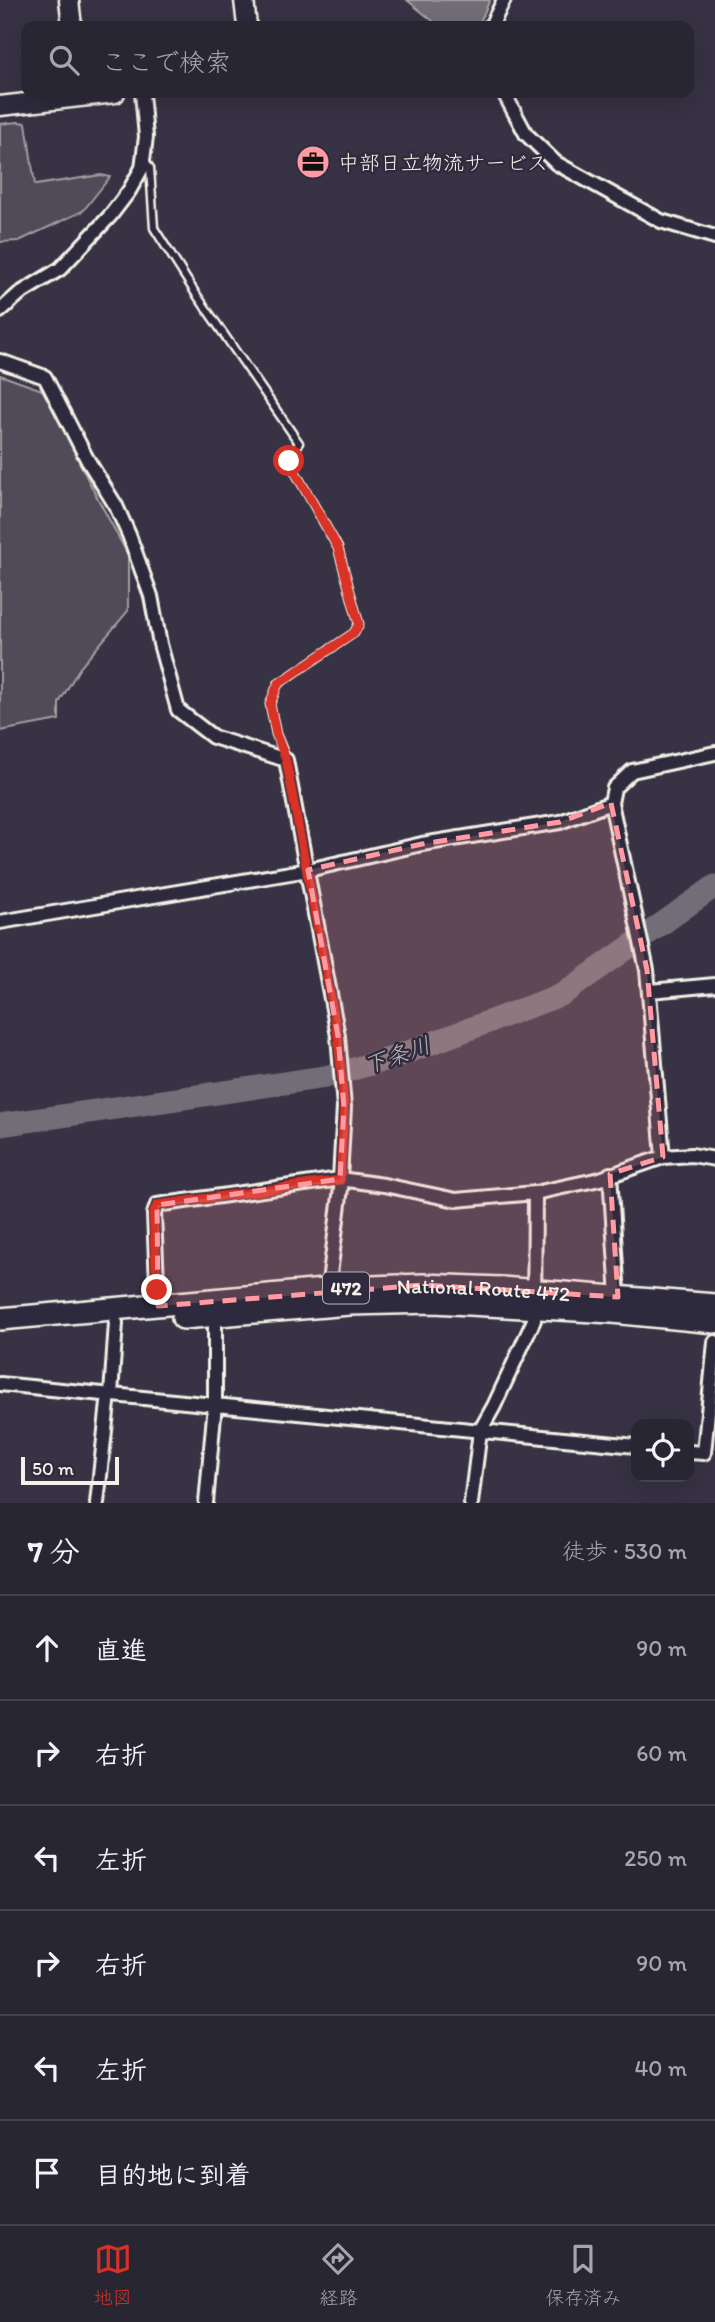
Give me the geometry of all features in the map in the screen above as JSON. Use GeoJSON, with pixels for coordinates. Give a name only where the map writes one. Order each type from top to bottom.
{"type":"FeatureCollection","features":[{"type":"Feature","properties":{"kind":"highway","name":"National Route 472"},"geometry":{"type":"LineString","coordinates":[[0,1319],[328,1290],[423,1285],[715,1322]]}},
{"type":"Feature","properties":{"kind":"highway","name":"National Route 472"},"geometry":{"type":"LineString","coordinates":[[0,1333],[349,1304],[618,1297],[715,1305]]}},
{"type":"Feature","properties":{"kind":"street"},"geometry":{"type":"LineString","coordinates":[[69,0],[71,21]]}},
{"type":"Feature","properties":{"kind":"street"},"geometry":{"type":"LineString","coordinates":[[244,0],[246,21]]}},
{"type":"Feature","properties":{"kind":"street"},"geometry":{"type":"LineString","coordinates":[[494,21],[504,0]]}},
{"type":"Feature","properties":{"kind":"street"},"geometry":{"type":"LineString","coordinates":[[0,106],[57,98]]}},
{"type":"Feature","properties":{"kind":"street"},"geometry":{"type":"LineString","coordinates":[[0,311],[19,294],[60,269],[110,216],[129,191],[142,168],[144,157],[146,137],[142,98]]}},
{"type":"Feature","properties":{"kind":"street"},"geometry":{"type":"LineString","coordinates":[[507,98],[526,134],[556,163],[661,221],[715,237]]}},
{"type":"Feature","properties":{"kind":"street"},"geometry":{"type":"LineString","coordinates":[[0,361],[45,377],[87,459],[116,506],[151,596],[160,644],[178,710],[214,737],[286,760],[338,1037],[344,1107],[341,1180],[328,1290]]}},
{"type":"Feature","properties":{"kind":"street"},"geometry":{"type":"LineString","coordinates":[[663,1157],[648,970],[611,803],[614,788],[632,771],[715,753]]}},
{"type":"Feature","properties":{"kind":"street"},"geometry":{"type":"LineString","coordinates":[[0,922],[308,870],[422,844],[560,822],[611,803]]}},
{"type":"Feature","properties":{"kind":"street"},"geometry":{"type":"LineString","coordinates":[[650,991],[715,985]]}},
{"type":"Feature","properties":{"kind":"street"},"geometry":{"type":"LineString","coordinates":[[158,1306],[153,1214],[157,1205],[341,1180],[384,1185],[456,1200],[536,1193],[600,1179],[663,1157],[692,1155],[715,1159]]}},
{"type":"Feature","properties":{"kind":"street"},"geometry":{"type":"LineString","coordinates":[[610,1174],[618,1297]]}},
{"type":"Feature","properties":{"kind":"street"},"geometry":{"type":"LineString","coordinates":[[471,1503],[480,1431],[534,1320],[536,1193]]}},
{"type":"Feature","properties":{"kind":"street"},"geometry":{"type":"LineString","coordinates":[[206,1503],[215,1404],[215,1316]]}},
{"type":"Feature","properties":{"kind":"street"},"geometry":{"type":"LineString","coordinates":[[97,1503],[116,1323]]}},
{"type":"Feature","properties":{"kind":"street"},"geometry":{"type":"LineString","coordinates":[[694,1452],[704,1453],[715,1342]]}},
{"type":"Feature","properties":{"kind":"street"},"geometry":{"type":"LineString","coordinates":[[0,1384],[631,1446]]}},
{"type":"Feature","properties":{"kind":"lane"},"geometry":{"type":"LineString","coordinates":[[144,157],[150,168],[154,228],[299,443],[289,461],[338,548],[359,624],[354,633],[278,684],[270,704],[276,734],[286,760]]}},
{"type":"Feature","properties":{"kind":"highlighted area"},"geometry":{"type":"Polygon","coordinates":[[[611,803],[647,970],[663,1157],[610,1174],[618,1297],[423,1285],[158,1306],[157,1205],[340,1179],[344,1107],[338,1036],[308,870],[422,844],[560,822],[611,803]]]}},
{"type":"Feature","properties":{"kind":"shaded area"},"geometry":{"type":"Polygon","coordinates":[[[407,0],[490,0],[480,21],[433,21],[407,0]]]}},
{"type":"Feature","properties":{"kind":"shaded area"},"geometry":{"type":"Polygon","coordinates":[[[26,123],[35,185],[101,175],[110,177],[83,211],[19,241],[0,242],[0,124],[26,123]]]}},
{"type":"Feature","properties":{"kind":"shaded area"},"geometry":{"type":"Polygon","coordinates":[[[0,375],[45,391],[128,555],[128,611],[79,669],[59,703],[59,720],[0,731],[0,375]]]}},
{"type":"Feature","properties":{"kind":"waterway","name":"下条川"},"geometry":{"type":"LineString","coordinates":[[0,1125],[325,1077],[392,1058],[563,994],[715,886]]}},
{"type":"Feature","properties":{"kind":"place","name":"中部日立物流サービス"},"geometry":{"type":"Point","coordinates":[313,162]}},
{"type":"Feature","properties":{"kind":"route"},"geometry":{"type":"LineString","coordinates":[[157,1290],[153,1214],[157,1205],[340,1180],[344,1107],[338,1037],[286,760],[276,734],[270,704],[278,684],[354,633],[359,624],[338,548],[289,461]]}}]}
